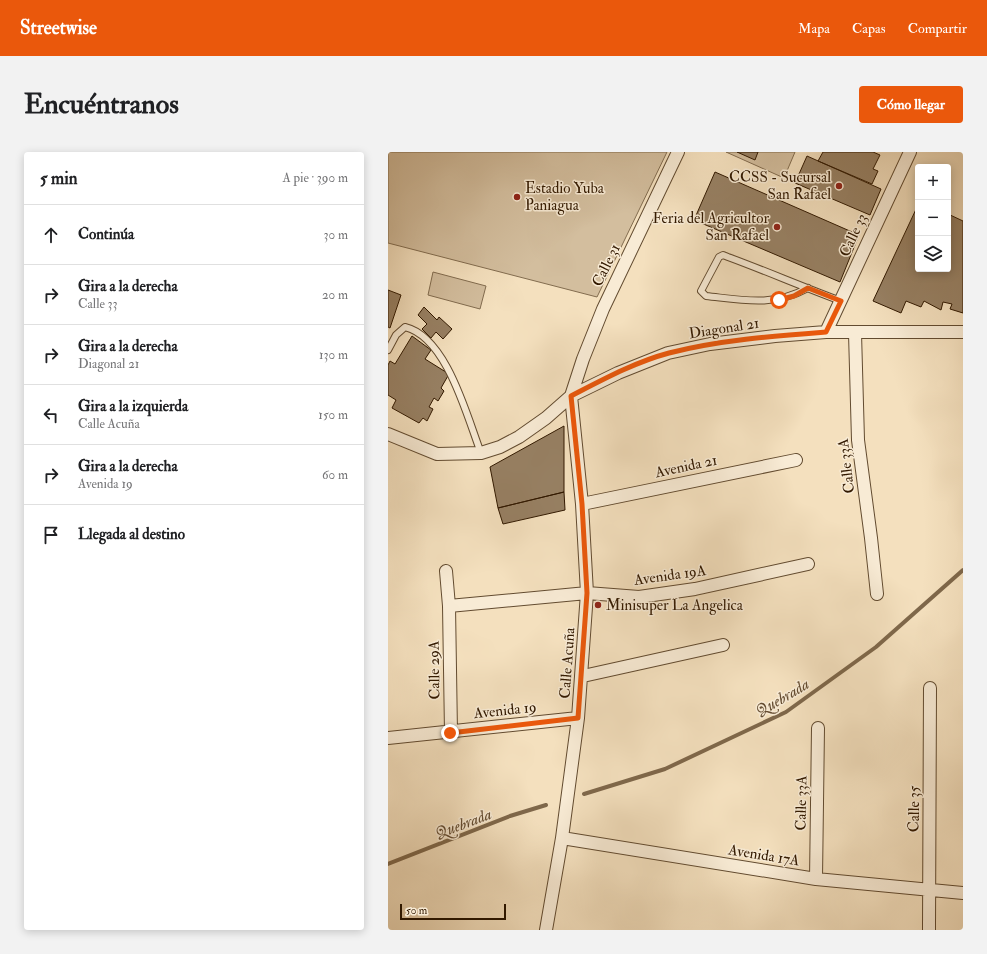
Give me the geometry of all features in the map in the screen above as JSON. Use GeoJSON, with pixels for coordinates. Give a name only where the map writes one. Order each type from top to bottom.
{"type":"FeatureCollection","features":[{"type":"Feature","properties":{"kind":"street","name":"Calle 31"},"geometry":{"type":"LineString","coordinates":[[571,396],[582,359],[603,308],[678,152]]}},
{"type":"Feature","properties":{"kind":"street","name":"Calle 33"},"geometry":{"type":"LineString","coordinates":[[826,332],[910,152]]}},
{"type":"Feature","properties":{"kind":"street","name":"Diagonal 21"},"geometry":{"type":"LineString","coordinates":[[388,434],[437,454],[481,453],[500,447],[519,437],[546,418],[571,396],[618,373],[668,354],[710,344],[775,336],[826,332],[963,332]]}},
{"type":"Feature","properties":{"kind":"street","name":"Calle 33A"},"geometry":{"type":"LineString","coordinates":[[855,333],[858,440],[877,594]]}},
{"type":"Feature","properties":{"kind":"street","name":"Calle Acuña"},"geometry":{"type":"LineString","coordinates":[[546,930],[562,838],[578,718],[583,676],[587,593],[582,504],[571,396]]}},
{"type":"Feature","properties":{"kind":"street","name":"Avenida 21"},"geometry":{"type":"LineString","coordinates":[[582,504],[796,460]]}},
{"type":"Feature","properties":{"kind":"street","name":"Avenida 19A"},"geometry":{"type":"LineString","coordinates":[[449,606],[587,593],[639,597],[694,589],[808,564]]}},
{"type":"Feature","properties":{"kind":"street"},"geometry":{"type":"LineString","coordinates":[[446,571],[449,606]]}},
{"type":"Feature","properties":{"kind":"street","name":"Calle 29A"},"geometry":{"type":"LineString","coordinates":[[449,606],[450,733]]}},
{"type":"Feature","properties":{"kind":"street"},"geometry":{"type":"LineString","coordinates":[[583,676],[723,645]]}},
{"type":"Feature","properties":{"kind":"street","name":"Calle 35"},"geometry":{"type":"LineString","coordinates":[[929,930],[930,688]]}},
{"type":"Feature","properties":{"kind":"street","name":"Avenida 19"},"geometry":{"type":"LineString","coordinates":[[388,738],[450,733],[578,718]]}},
{"type":"Feature","properties":{"kind":"street","name":"Calle 33A"},"geometry":{"type":"LineString","coordinates":[[816,879],[818,728]]}},
{"type":"Feature","properties":{"kind":"street","name":"Avenida 17A"},"geometry":{"type":"LineString","coordinates":[[562,838],[816,879],[963,893]]}},
{"type":"Feature","properties":{"kind":"lane"},"geometry":{"type":"LineString","coordinates":[[808,288],[794,296],[763,302],[706,296],[701,291],[718,257],[723,255],[808,288],[841,301]]}},
{"type":"Feature","properties":{"kind":"lane"},"geometry":{"type":"LineString","coordinates":[[388,350],[396,335],[405,327],[416,331],[434,345],[446,362],[481,453]]}},
{"type":"Feature","properties":{"kind":"shaded area","name":"Estadio Yuba Paniagua"},"geometry":{"type":"Polygon","coordinates":[[[388,152],[667,152],[597,297],[388,243],[388,152]]]}},
{"type":"Feature","properties":{"kind":"shaded area"},"geometry":{"type":"Polygon","coordinates":[[[726,152],[795,152],[784,178],[726,152]]]}},
{"type":"Feature","properties":{"kind":"shaded area"},"geometry":{"type":"Polygon","coordinates":[[[433,272],[486,286],[480,309],[428,295],[433,272]]]}},
{"type":"Feature","properties":{"kind":"building"},"geometry":{"type":"Polygon","coordinates":[[[737,152],[758,152],[755,160],[737,152]]]}},
{"type":"Feature","properties":{"kind":"building"},"geometry":{"type":"Polygon","coordinates":[[[823,152],[873,152],[880,155],[873,169],[878,171],[872,184],[818,161],[823,152]]]}},
{"type":"Feature","properties":{"kind":"building","name":"CCSS - Sucursal San Rafael"},"geometry":{"type":"Polygon","coordinates":[[[807,156],[881,189],[870,215],[795,183],[807,156]]]}},
{"type":"Feature","properties":{"kind":"building","name":"Feria del Agricultor San Rafael"},"geometry":{"type":"Polygon","coordinates":[[[715,172],[859,235],[840,282],[694,220],[715,172]]]}},
{"type":"Feature","properties":{"kind":"building"},"geometry":{"type":"Polygon","coordinates":[[[915,211],[915,272],[951,272],[951,215],[963,221],[963,313],[950,309],[952,304],[943,302],[941,310],[924,301],[921,307],[906,301],[901,313],[873,301],[915,211]]]}},
{"type":"Feature","properties":{"kind":"building"},"geometry":{"type":"Polygon","coordinates":[[[388,290],[401,295],[390,328],[388,327],[388,290]]]}},
{"type":"Feature","properties":{"kind":"building"},"geometry":{"type":"Polygon","coordinates":[[[424,307],[437,320],[439,317],[452,329],[443,339],[436,332],[431,338],[422,329],[427,324],[418,315],[424,307]]]}},
{"type":"Feature","properties":{"kind":"building"},"geometry":{"type":"Polygon","coordinates":[[[412,336],[431,350],[425,359],[449,374],[441,388],[444,391],[438,401],[434,398],[429,407],[433,409],[427,421],[423,418],[419,423],[392,408],[396,400],[388,395],[388,365],[390,361],[395,364],[412,336]]]}},
{"type":"Feature","properties":{"kind":"building"},"geometry":{"type":"Polygon","coordinates":[[[564,426],[564,492],[498,508],[490,467],[564,426]]]}},
{"type":"Feature","properties":{"kind":"building"},"geometry":{"type":"Polygon","coordinates":[[[564,492],[565,510],[503,524],[498,508],[564,492]]]}},
{"type":"Feature","properties":{"kind":"waterway","name":"Quebrada"},"geometry":{"type":"LineString","coordinates":[[584,794],[665,769],[786,712],[876,647],[963,570]]}},
{"type":"Feature","properties":{"kind":"waterway","name":"Quebrada"},"geometry":{"type":"LineString","coordinates":[[388,864],[510,816],[546,805]]}},
{"type":"Feature","properties":{"kind":"place","name":"CCSS - Sucursal San Rafael"},"geometry":{"type":"Point","coordinates":[839,186]}},
{"type":"Feature","properties":{"kind":"place","name":"Estadio Yuba Paniagua"},"geometry":{"type":"Point","coordinates":[517,197]}},
{"type":"Feature","properties":{"kind":"place","name":"Feria del Agricultor San Rafael"},"geometry":{"type":"Point","coordinates":[777,227]}},
{"type":"Feature","properties":{"kind":"place","name":"Minisuper La Angelica"},"geometry":{"type":"Point","coordinates":[598,605]}},
{"type":"Feature","properties":{"kind":"route"},"geometry":{"type":"LineString","coordinates":[[450,733],[578,718],[583,676],[587,593],[582,504],[571,396],[618,373],[668,354],[710,344],[775,336],[826,332],[841,301],[825,296],[808,288],[794,296],[779,300]]}}]}
